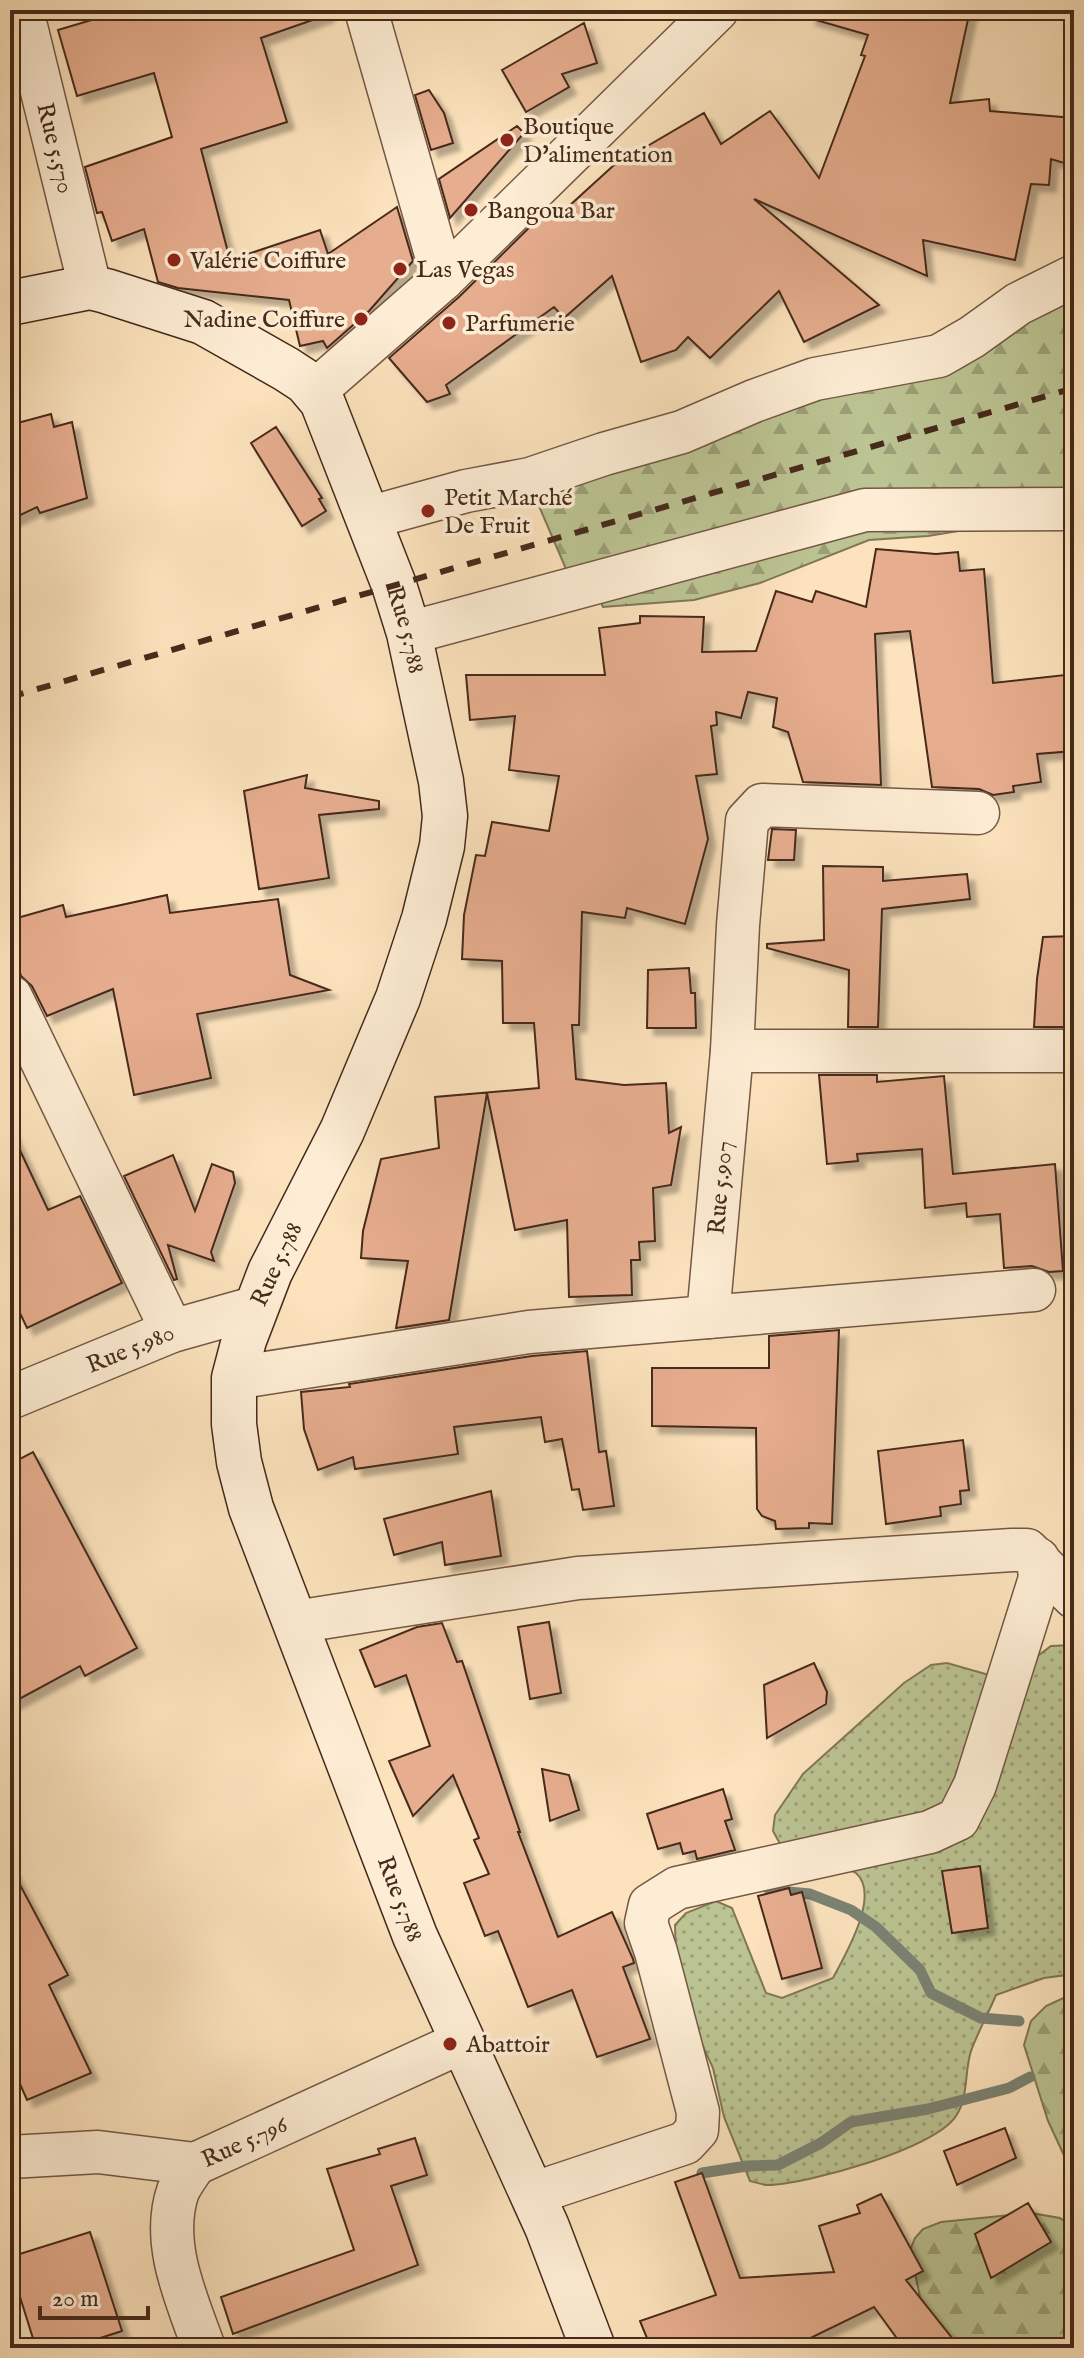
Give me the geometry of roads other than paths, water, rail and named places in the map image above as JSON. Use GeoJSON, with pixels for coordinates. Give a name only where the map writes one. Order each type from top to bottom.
{"type":"FeatureCollection","features":[{"type":"Feature","properties":{"kind":"street","name":"Rue 5.570"},"geometry":{"type":"LineString","coordinates":[[22,10],[98,289]]}},
{"type":"Feature","properties":{"kind":"street"},"geometry":{"type":"LineString","coordinates":[[366,10],[443,279]]}},
{"type":"Feature","properties":{"kind":"street"},"geometry":{"type":"LineString","coordinates":[[315,391],[443,279],[717,10]]}},
{"type":"Feature","properties":{"kind":"street"},"geometry":{"type":"LineString","coordinates":[[368,518],[466,491],[530,479],[682,432],[815,379],[939,356],[1018,304],[1074,276]]}},
{"type":"Feature","properties":{"kind":"street"},"geometry":{"type":"LineString","coordinates":[[10,303],[98,289]]}},
{"type":"Feature","properties":{"kind":"street","name":"Rue 5.788"},"geometry":{"type":"LineString","coordinates":[[98,289],[203,322],[286,369],[315,391],[322,401],[368,518],[409,633],[441,781],[445,816],[442,846],[424,919],[398,998],[342,1131],[254,1308],[234,1378],[234,1424],[239,1462],[251,1508],[409,1921],[532,2194],[593,2348]]}},
{"type":"Feature","properties":{"kind":"street"},"geometry":{"type":"LineString","coordinates":[[409,633],[865,510],[1074,509]]}},
{"type":"Feature","properties":{"kind":"street","name":"Rue 5.907"},"geometry":{"type":"LineString","coordinates":[[708,1317],[732,1051],[747,821],[762,805],[978,813]]}},
{"type":"Feature","properties":{"kind":"street"},"geometry":{"type":"LineString","coordinates":[[11,997],[172,1331]]}},
{"type":"Feature","properties":{"kind":"street"},"geometry":{"type":"LineString","coordinates":[[732,1051],[1074,1051]]}},
{"type":"Feature","properties":{"kind":"street"},"geometry":{"type":"LineString","coordinates":[[234,1378],[529,1332],[1034,1290]]}},
{"type":"Feature","properties":{"kind":"street","name":"Rue 5.980"},"geometry":{"type":"LineString","coordinates":[[10,1398],[172,1331],[254,1308]]}},
{"type":"Feature","properties":{"kind":"street"},"geometry":{"type":"LineString","coordinates":[[295,1622],[578,1578],[1012,1550],[1027,1550],[1074,1597]]}},
{"type":"Feature","properties":{"kind":"street"},"geometry":{"type":"LineString","coordinates":[[532,2194],[685,2143],[697,2130],[698,2112],[646,1923],[650,1905],[677,1888],[930,1832],[958,1819],[975,1785],[1040,1578],[1038,1559]]}},
{"type":"Feature","properties":{"kind":"street","name":"Rue 5.796"},"geometry":{"type":"LineString","coordinates":[[10,2157],[98,2152],[195,2164],[462,2042]]}},
{"type":"Feature","properties":{"kind":"street"},"geometry":{"type":"LineString","coordinates":[[195,2164],[179,2189],[174,2211],[175,2264],[204,2348]]}},
{"type":"Feature","properties":{"kind":"waterway"},"geometry":{"type":"LineString","coordinates":[[760,1885],[778,1891],[810,1894],[851,1910],[876,1927],[920,1970],[931,1993],[981,2018],[1019,2021]]}},
{"type":"Feature","properties":{"kind":"waterway"},"geometry":{"type":"LineString","coordinates":[[702,2173],[778,2165],[821,2143],[851,2122],[928,2109],[1009,2088],[1030,2077]]}},
{"type":"Feature","properties":{"kind":"railway"},"geometry":{"type":"LineString","coordinates":[[10,697],[1074,388]]}},
{"type":"Feature","properties":{"kind":"place","name":"Boutique D'alimentation"},"geometry":{"type":"Point","coordinates":[507,140]}},
{"type":"Feature","properties":{"kind":"place","name":"Bangoua Bar"},"geometry":{"type":"Point","coordinates":[471,210]}},
{"type":"Feature","properties":{"kind":"place","name":"Valérie Coiffure"},"geometry":{"type":"Point","coordinates":[174,260]}},
{"type":"Feature","properties":{"kind":"place","name":"Las Vegas"},"geometry":{"type":"Point","coordinates":[400,269]}},
{"type":"Feature","properties":{"kind":"place","name":"Nadine Coiffure"},"geometry":{"type":"Point","coordinates":[361,319]}},
{"type":"Feature","properties":{"kind":"place","name":"Parfumerie"},"geometry":{"type":"Point","coordinates":[449,323]}},
{"type":"Feature","properties":{"kind":"place","name":"Petit Marché De Fruit"},"geometry":{"type":"Point","coordinates":[428,511]}},
{"type":"Feature","properties":{"kind":"place","name":"Abattoir"},"geometry":{"type":"Point","coordinates":[450,2044]}}]}
